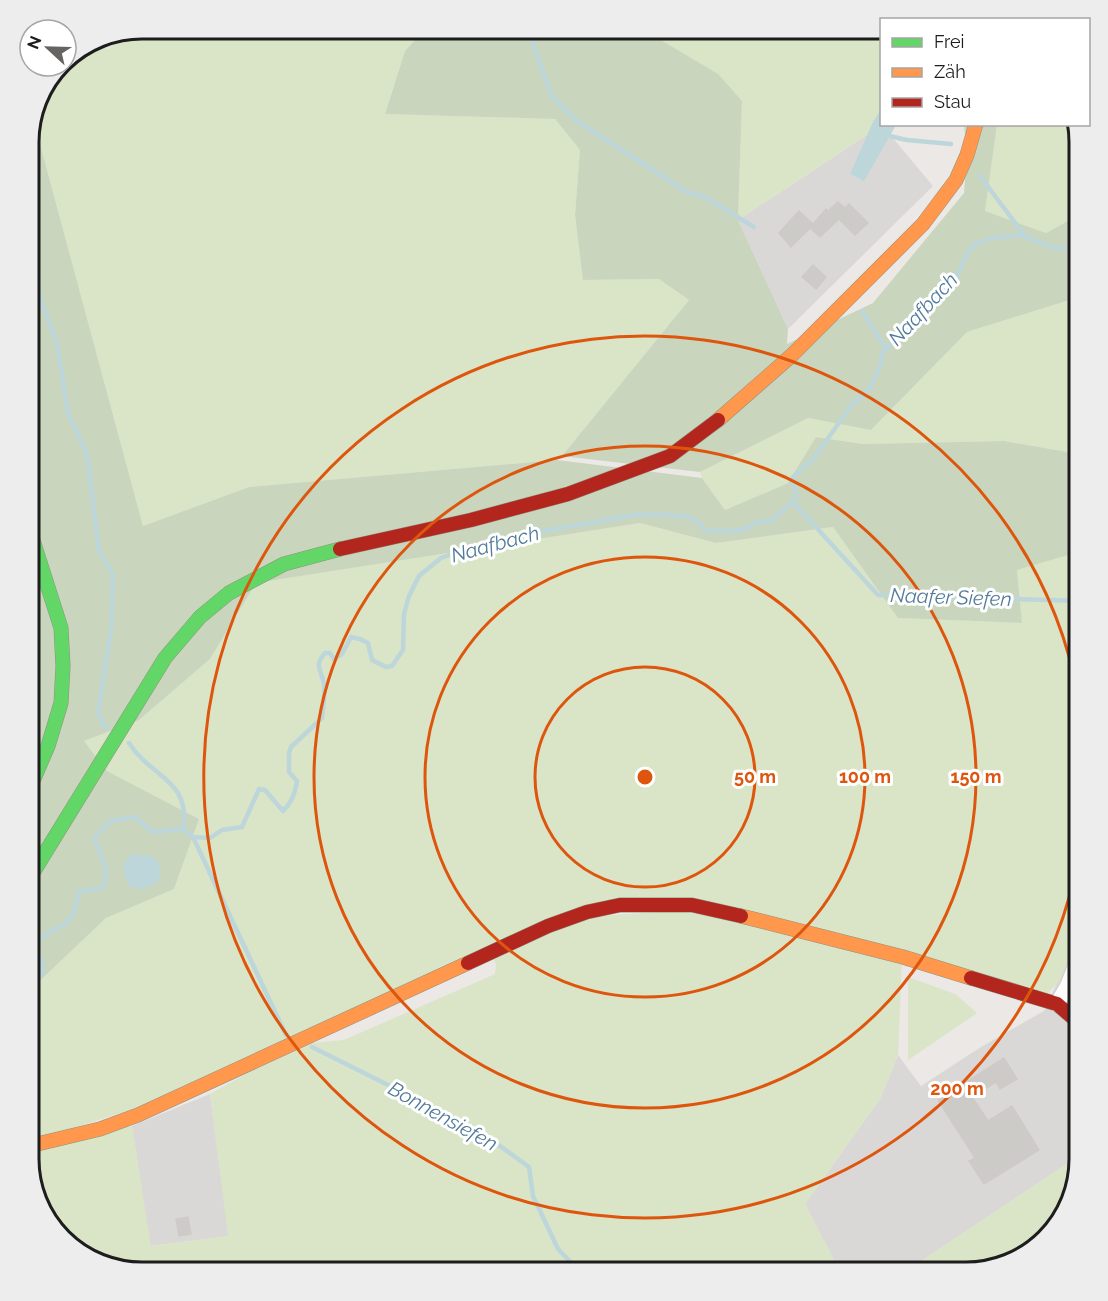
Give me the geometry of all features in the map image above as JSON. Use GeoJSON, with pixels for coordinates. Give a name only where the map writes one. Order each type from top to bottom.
{"type":"FeatureCollection","features":[{"type":"Feature","properties":{"kind":"street"},"geometry":{"type":"LineString","coordinates":[[39,863],[165,658],[200,617],[229,593],[284,564],[471,520],[568,494],[670,456],[729,412],[791,356],[923,224],[956,180],[967,155],[975,126]]}},
{"type":"Feature","properties":{"kind":"street"},"geometry":{"type":"LineString","coordinates":[[39,558],[62,628],[63,666],[61,703],[39,767]]}},
{"type":"Feature","properties":{"kind":"street"},"geometry":{"type":"LineString","coordinates":[[39,1143],[100,1129],[138,1114],[548,927],[587,912],[620,905],[692,905],[725,912],[903,957],[1057,1004],[1069,1014]]}},
{"type":"Feature","properties":{"kind":"street"},"geometry":{"type":"LineString","coordinates":[[1057,1004],[1069,983]]}},
{"type":"Feature","properties":{"kind":"shaded area"},"geometry":{"type":"Polygon","coordinates":[[[880,126],[933,186],[788,329],[738,220],[880,126]]]}},
{"type":"Feature","properties":{"kind":"shaded area"},"geometry":{"type":"Polygon","coordinates":[[[1069,956],[1069,1163],[920,1262],[835,1262],[805,1204],[880,1099],[898,1055],[921,1086],[981,1047],[1044,1011],[1069,956]]]}},
{"type":"Feature","properties":{"kind":"shaded area"},"geometry":{"type":"Polygon","coordinates":[[[210,1094],[229,1236],[150,1246],[132,1126],[210,1094]]]}},
{"type":"Feature","properties":{"kind":"green space"},"geometry":{"type":"Polygon","coordinates":[[[142,39],[416,39],[405,51],[385,114],[555,119],[580,150],[575,215],[583,280],[659,279],[689,300],[557,460],[249,487],[143,526],[39,140],[43,115],[56,85],[62,78],[78,78],[78,62],[104,47],[108,50],[112,44],[142,39]]]}},
{"type":"Feature","properties":{"kind":"green space"},"geometry":{"type":"Polygon","coordinates":[[[416,39],[659,39],[718,74],[742,101],[738,220],[788,329],[787,344],[873,303],[964,193],[967,155],[964,126],[997,126],[985,211],[1046,233],[1069,220],[1069,300],[967,332],[871,430],[808,418],[700,472],[562,456],[689,300],[659,279],[583,280],[575,215],[580,150],[555,119],[385,114],[405,51],[416,39]]]}},
{"type":"Feature","properties":{"kind":"green space"},"geometry":{"type":"Polygon","coordinates":[[[658,39],[880,39],[880,126],[738,220],[742,101],[658,39]]]}},
{"type":"Feature","properties":{"kind":"green space"},"geometry":{"type":"Polygon","coordinates":[[[997,126],[1067,126],[1069,220],[1046,233],[985,211],[997,126]]]}},
{"type":"Feature","properties":{"kind":"green space"},"geometry":{"type":"Polygon","coordinates":[[[39,140],[143,526],[249,487],[557,460],[702,478],[725,510],[788,483],[816,437],[863,444],[1004,441],[1069,452],[1069,555],[1017,570],[1022,623],[898,618],[833,527],[716,543],[640,523],[256,583],[210,659],[139,720],[84,741],[107,771],[199,819],[174,889],[106,918],[39,982],[39,140]]]}},
{"type":"Feature","properties":{"kind":"green space"},"geometry":{"type":"Polygon","coordinates":[[[1069,300],[1069,452],[1004,441],[863,444],[817,437],[788,483],[725,510],[702,478],[700,472],[808,418],[871,430],[967,332],[1069,300]]]}},
{"type":"Feature","properties":{"kind":"green space"},"geometry":{"type":"Polygon","coordinates":[[[640,523],[716,543],[833,527],[899,618],[1022,623],[1017,570],[1069,555],[1069,958],[1060,980],[1048,993],[731,907],[611,901],[146,1105],[39,1139],[39,982],[106,918],[174,889],[199,819],[107,771],[84,741],[139,720],[210,659],[256,583],[640,523]]]}},
{"type":"Feature","properties":{"kind":"green space"},"geometry":{"type":"Polygon","coordinates":[[[686,910],[902,960],[898,1055],[880,1099],[805,1204],[835,1262],[142,1262],[115,1258],[85,1245],[60,1222],[53,1211],[41,1179],[39,1149],[132,1126],[151,1246],[228,1236],[210,1094],[300,1044],[344,1040],[495,974],[496,964],[492,955],[585,917],[686,910]]]}},
{"type":"Feature","properties":{"kind":"green space"},"geometry":{"type":"Polygon","coordinates":[[[908,977],[955,994],[977,1013],[908,1060],[908,977]]]}},
{"type":"Feature","properties":{"kind":"green space"},"geometry":{"type":"Polygon","coordinates":[[[1069,1163],[1065,1186],[1058,1205],[1052,1216],[1029,1241],[999,1257],[979,1261],[920,1262],[1069,1163]]]}},
{"type":"Feature","properties":{"kind":"water"},"geometry":{"type":"Polygon","coordinates":[[[880,112],[880,126],[895,126],[864,181],[850,174],[880,112]]]}},
{"type":"Feature","properties":{"kind":"water"},"geometry":{"type":"Polygon","coordinates":[[[132,854],[155,859],[160,866],[159,880],[145,888],[129,886],[123,868],[132,854]]]}},
{"type":"Feature","properties":{"kind":"building"},"geometry":{"type":"Polygon","coordinates":[[[838,202],[845,208],[849,204],[868,223],[855,235],[839,219],[820,237],[810,228],[791,247],[779,233],[799,211],[813,224],[826,209],[828,211],[838,202]]]}},
{"type":"Feature","properties":{"kind":"building"},"geometry":{"type":"Polygon","coordinates":[[[813,265],[826,277],[816,289],[802,277],[813,265]]]}},
{"type":"Feature","properties":{"kind":"building"},"geometry":{"type":"Polygon","coordinates":[[[1004,1058],[1017,1079],[1000,1089],[996,1082],[972,1097],[988,1121],[1012,1106],[1039,1150],[984,1184],[969,1161],[975,1158],[938,1100],[1004,1058]]]}},
{"type":"Feature","properties":{"kind":"building"},"geometry":{"type":"Polygon","coordinates":[[[188,1217],[191,1234],[179,1236],[176,1219],[188,1217]]]}},
{"type":"Feature","properties":{"kind":"waterway"},"geometry":{"type":"LineString","coordinates":[[531,39],[551,95],[574,119],[687,192],[705,197],[754,227]]}},
{"type":"Feature","properties":{"kind":"waterway"},"geometry":{"type":"LineString","coordinates":[[885,135],[907,140],[951,144]]}},
{"type":"Feature","properties":{"kind":"waterway"},"geometry":{"type":"LineString","coordinates":[[980,176],[1025,236]]}},
{"type":"Feature","properties":{"kind":"waterway","name":"Naafbach"},"geometry":{"type":"LineString","coordinates":[[39,942],[69,920],[75,910],[79,891],[103,888],[105,869],[94,838],[110,821],[135,817],[152,832],[183,829],[193,837],[210,838],[222,830],[242,827],[259,789],[265,790],[283,811],[293,797],[297,781],[289,772],[291,747],[322,718],[324,684],[319,668],[321,658],[325,653],[330,653],[334,659],[342,654],[351,637],[368,643],[372,660],[386,667],[392,666],[403,650],[404,614],[409,596],[419,576],[441,558],[473,546],[640,514],[686,516],[696,520],[706,531],[734,531],[748,528],[756,522],[772,521],[796,498],[793,477],[814,458],[851,406],[870,388],[881,365],[882,353],[921,316],[958,274],[968,252],[975,244],[992,238],[1021,235],[1057,249],[1069,246]]}},
{"type":"Feature","properties":{"kind":"waterway"},"geometry":{"type":"LineString","coordinates":[[39,295],[57,344],[68,413],[87,454],[99,551],[113,575],[111,631],[98,712],[104,725],[108,728]]}},
{"type":"Feature","properties":{"kind":"waterway"},"geometry":{"type":"LineString","coordinates":[[862,311],[886,349]]}},
{"type":"Feature","properties":{"kind":"waterway","name":"Naafer Siefen"},"geometry":{"type":"LineString","coordinates":[[792,501],[878,595],[1069,601]]}},
{"type":"Feature","properties":{"kind":"waterway"},"geometry":{"type":"LineString","coordinates":[[129,743],[138,755],[175,789],[181,799],[184,812],[183,829]]}},
{"type":"Feature","properties":{"kind":"waterway","name":"Bonnensiefen"},"geometry":{"type":"LineString","coordinates":[[193,837],[286,1035]]}},
{"type":"Feature","properties":{"kind":"waterway","name":"Naafbach"},"geometry":{"type":"LineString","coordinates":[[39,957],[43,961],[42,975],[39,975]]}},
{"type":"Feature","properties":{"kind":"waterway","name":"Bonnensiefen"},"geometry":{"type":"LineString","coordinates":[[312,1047],[478,1130],[529,1167],[533,1196],[558,1249],[570,1262]]}},
{"type":"Feature","properties":{"kind":"traffic: fast"},"geometry":{"type":"LineString","coordinates":[[39,863],[165,658],[200,617],[229,593],[284,564],[340,549]]}},
{"type":"Feature","properties":{"kind":"traffic: fast"},"geometry":{"type":"LineString","coordinates":[[39,559],[61,628],[63,666],[61,703],[39,767]]}},
{"type":"Feature","properties":{"kind":"traffic: slow"},"geometry":{"type":"LineString","coordinates":[[718,420],[791,356],[923,224],[956,180],[967,155],[975,126]]}},
{"type":"Feature","properties":{"kind":"traffic: slow"},"geometry":{"type":"LineString","coordinates":[[741,916],[903,957],[971,978]]}},
{"type":"Feature","properties":{"kind":"traffic: slow"},"geometry":{"type":"LineString","coordinates":[[39,1144],[100,1129],[138,1115],[468,963]]}},
{"type":"Feature","properties":{"kind":"traffic: jam"},"geometry":{"type":"LineString","coordinates":[[340,549],[471,520],[568,494],[670,456],[718,420]]}},
{"type":"Feature","properties":{"kind":"traffic: jam"},"geometry":{"type":"LineString","coordinates":[[468,963],[548,926],[587,912],[620,905],[692,905],[741,916]]}},
{"type":"Feature","properties":{"kind":"traffic: jam"},"geometry":{"type":"LineString","coordinates":[[971,978],[1057,1004],[1069,1014]]}}]}
